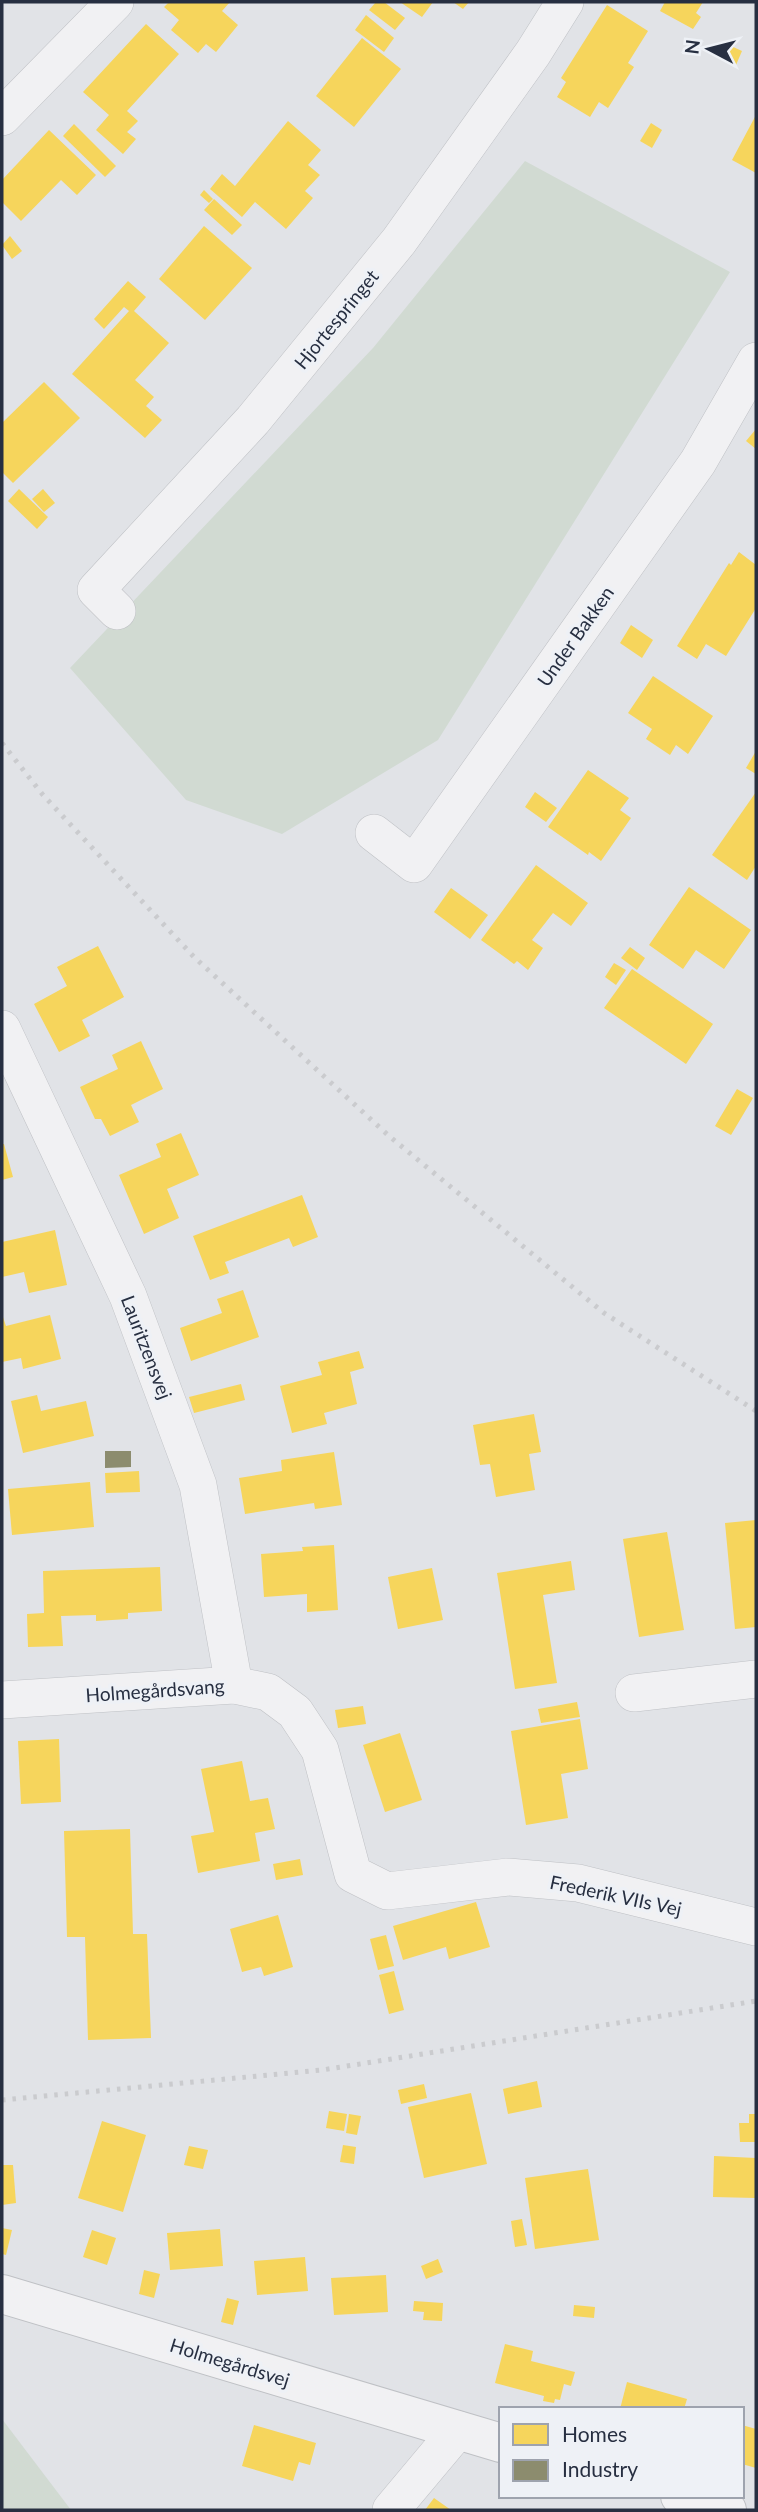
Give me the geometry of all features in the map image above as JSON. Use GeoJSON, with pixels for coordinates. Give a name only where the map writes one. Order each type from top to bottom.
{"type":"FeatureCollection","features":[{"type":"Feature","properties":{"kind":"street"},"geometry":{"type":"LineString","coordinates":[[2,117],[114,2]]}},
{"type":"Feature","properties":{"kind":"street","name":"Hjortespringet"},"geometry":{"type":"LineString","coordinates":[[117,611],[96,590],[253,420],[399,241],[533,54],[565,2]]}},
{"type":"Feature","properties":{"kind":"street","name":"Under Bakken"},"geometry":{"type":"LineString","coordinates":[[374,833],[414,864],[698,462],[756,361]]}},
{"type":"Feature","properties":{"kind":"street","name":"Lauritzensvej"},"geometry":{"type":"LineString","coordinates":[[2,1029],[128,1296],[198,1485],[234,1685]]}},
{"type":"Feature","properties":{"kind":"street"},"geometry":{"type":"LineString","coordinates":[[634,1693],[756,1679]]}},
{"type":"Feature","properties":{"kind":"street","name":"Holmegårdsvang"},"geometry":{"type":"LineString","coordinates":[[2,1700],[234,1685],[268,1692],[295,1712],[320,1750],[353,1874]]}},
{"type":"Feature","properties":{"kind":"street","name":"Frederik VIIs Vej"},"geometry":{"type":"LineString","coordinates":[[353,1874],[387,1891],[508,1877],[578,1883],[756,1927]]}},
{"type":"Feature","properties":{"kind":"street","name":"Holmegårdsvej"},"geometry":{"type":"LineString","coordinates":[[2,2294],[499,2442]]}},
{"type":"Feature","properties":{"kind":"street"},"geometry":{"type":"LineString","coordinates":[[391,2510],[458,2430]]}},
{"type":"Feature","properties":{"kind":"street"},"geometry":{"type":"LineString","coordinates":[[687,2498],[727,2510]]}},
{"type":"Feature","properties":{"kind":"shaded area"},"geometry":{"type":"Polygon","coordinates":[[[525,161],[730,272],[438,740],[282,834],[186,800],[70,668],[373,348],[525,161]]]}},
{"type":"Feature","properties":{"kind":"shaded area"},"geometry":{"type":"Polygon","coordinates":[[[2,2419],[71,2510],[2,2510],[2,2419]]]}},
{"type":"Feature","properties":{"kind":"building: Homes"},"geometry":{"type":"Polygon","coordinates":[[[169,2],[230,2],[222,11],[238,25],[216,52],[206,44],[198,53],[171,30],[179,20],[164,7],[169,2]]]}},
{"type":"Feature","properties":{"kind":"building: Homes"},"geometry":{"type":"Polygon","coordinates":[[[376,2],[384,2],[405,18],[395,30],[369,10],[376,2]]]}},
{"type":"Feature","properties":{"kind":"building: Homes"},"geometry":{"type":"Polygon","coordinates":[[[400,2],[433,2],[422,17],[400,2]]]}},
{"type":"Feature","properties":{"kind":"building: Homes"},"geometry":{"type":"Polygon","coordinates":[[[453,2],[469,2],[463,9],[453,2]]]}},
{"type":"Feature","properties":{"kind":"building: Homes"},"geometry":{"type":"Polygon","coordinates":[[[665,2],[703,2],[696,13],[701,17],[693,29],[660,11],[665,2]]]}},
{"type":"Feature","properties":{"kind":"building: Homes"},"geometry":{"type":"Polygon","coordinates":[[[607,5],[648,31],[628,63],[634,67],[608,108],[599,102],[590,117],[557,97],[566,82],[561,78],[607,5]]]}},
{"type":"Feature","properties":{"kind":"building: Homes"},"geometry":{"type":"Polygon","coordinates":[[[366,15],[394,38],[384,52],[355,30],[366,15]]]}},
{"type":"Feature","properties":{"kind":"building: Homes"},"geometry":{"type":"Polygon","coordinates":[[[146,24],[179,54],[127,111],[138,121],[127,132],[136,139],[123,154],[96,130],[109,115],[83,92],[146,24]]]}},
{"type":"Feature","properties":{"kind":"building: Homes"},"geometry":{"type":"Polygon","coordinates":[[[362,38],[401,69],[354,127],[316,96],[362,38]]]}},
{"type":"Feature","properties":{"kind":"building: Homes"},"geometry":{"type":"Polygon","coordinates":[[[731,46],[742,51],[736,65],[725,59],[731,46]]]}},
{"type":"Feature","properties":{"kind":"building: Homes"},"geometry":{"type":"Polygon","coordinates":[[[756,115],[756,173],[732,160],[756,115]]]}},
{"type":"Feature","properties":{"kind":"building: Homes"},"geometry":{"type":"Polygon","coordinates":[[[288,121],[321,150],[308,165],[320,175],[305,191],[313,198],[286,229],[255,202],[242,217],[210,189],[222,174],[235,186],[288,121]]]}},
{"type":"Feature","properties":{"kind":"building: Homes"},"geometry":{"type":"Polygon","coordinates":[[[651,123],[662,130],[652,148],[640,141],[651,123]]]}},
{"type":"Feature","properties":{"kind":"building: Homes"},"geometry":{"type":"Polygon","coordinates":[[[74,124],[116,166],[105,177],[63,136],[74,124]]]}},
{"type":"Feature","properties":{"kind":"building: Homes"},"geometry":{"type":"Polygon","coordinates":[[[49,130],[96,175],[77,195],[61,180],[21,221],[2,202],[2,180],[49,130]]]}},
{"type":"Feature","properties":{"kind":"building: Homes"},"geometry":{"type":"Polygon","coordinates":[[[204,190],[213,199],[209,203],[200,195],[204,190]]]}},
{"type":"Feature","properties":{"kind":"building: Homes"},"geometry":{"type":"Polygon","coordinates":[[[214,199],[242,225],[232,235],[204,210],[214,199]]]}},
{"type":"Feature","properties":{"kind":"building: Homes"},"geometry":{"type":"Polygon","coordinates":[[[204,226],[252,268],[205,320],[159,279],[204,226]]]}},
{"type":"Feature","properties":{"kind":"building: Homes"},"geometry":{"type":"Polygon","coordinates":[[[10,236],[22,251],[12,259],[2,245],[10,236]]]}},
{"type":"Feature","properties":{"kind":"building: Homes"},"geometry":{"type":"Polygon","coordinates":[[[128,281],[146,297],[134,311],[169,343],[135,380],[154,397],[146,406],[162,420],[145,438],[72,374],[129,311],[124,307],[104,329],[94,319],[128,281]]]}},
{"type":"Feature","properties":{"kind":"building: Homes"},"geometry":{"type":"Polygon","coordinates":[[[44,382],[80,418],[13,483],[2,472],[2,423],[44,382]]]}},
{"type":"Feature","properties":{"kind":"building: Homes"},"geometry":{"type":"Polygon","coordinates":[[[756,429],[756,449],[746,441],[756,429]]]}},
{"type":"Feature","properties":{"kind":"building: Homes"},"geometry":{"type":"Polygon","coordinates":[[[19,489],[48,517],[37,529],[8,501],[19,489]]]}},
{"type":"Feature","properties":{"kind":"building: Homes"},"geometry":{"type":"Polygon","coordinates":[[[43,489],[55,503],[44,512],[32,499],[43,489]]]}},
{"type":"Feature","properties":{"kind":"building: Homes"},"geometry":{"type":"Polygon","coordinates":[[[739,552],[756,565],[756,608],[726,656],[706,644],[697,659],[677,646],[729,563],[731,565],[739,552]]]}},
{"type":"Feature","properties":{"kind":"building: Homes"},"geometry":{"type":"Polygon","coordinates":[[[631,625],[653,640],[642,658],[620,643],[631,625]]]}},
{"type":"Feature","properties":{"kind":"building: Homes"},"geometry":{"type":"Polygon","coordinates":[[[653,676],[713,716],[688,754],[676,745],[670,755],[646,739],[652,729],[628,713],[653,676]]]}},
{"type":"Feature","properties":{"kind":"building: Homes"},"geometry":{"type":"Polygon","coordinates":[[[756,751],[756,774],[746,768],[756,751]]]}},
{"type":"Feature","properties":{"kind":"building: Homes"},"geometry":{"type":"Polygon","coordinates":[[[588,770],[629,798],[620,810],[631,818],[601,861],[548,827],[588,770]]]}},
{"type":"Feature","properties":{"kind":"building: Homes"},"geometry":{"type":"Polygon","coordinates":[[[535,792],[557,808],[546,822],[525,807],[535,792]]]}},
{"type":"Feature","properties":{"kind":"building: Homes"},"geometry":{"type":"Polygon","coordinates":[[[756,792],[756,866],[747,880],[712,855],[756,792]]]}},
{"type":"Feature","properties":{"kind":"building: Homes"},"geometry":{"type":"Polygon","coordinates":[[[536,865],[588,903],[571,926],[553,913],[532,940],[543,948],[528,970],[517,961],[514,964],[481,940],[536,865]]]}},
{"type":"Feature","properties":{"kind":"building: Homes"},"geometry":{"type":"Polygon","coordinates":[[[689,887],[751,930],[724,969],[696,950],[683,969],[649,945],[689,887]]]}},
{"type":"Feature","properties":{"kind":"building: Homes"},"geometry":{"type":"Polygon","coordinates":[[[451,888],[488,915],[470,939],[434,912],[451,888]]]}},
{"type":"Feature","properties":{"kind":"building: Homes"},"geometry":{"type":"Polygon","coordinates":[[[98,946],[124,997],[82,1020],[90,1036],[59,1052],[34,1004],[67,986],[57,967],[98,946]]]}},
{"type":"Feature","properties":{"kind":"building: Homes"},"geometry":{"type":"Polygon","coordinates":[[[630,947],[645,958],[637,970],[621,958],[630,947]]]}},
{"type":"Feature","properties":{"kind":"building: Homes"},"geometry":{"type":"Polygon","coordinates":[[[614,963],[626,970],[616,985],[605,977],[614,963]]]}},
{"type":"Feature","properties":{"kind":"building: Homes"},"geometry":{"type":"Polygon","coordinates":[[[632,969],[713,1024],[686,1064],[604,1008],[632,969]]]}},
{"type":"Feature","properties":{"kind":"building: Homes"},"geometry":{"type":"Polygon","coordinates":[[[141,1041],[163,1089],[131,1105],[139,1122],[110,1136],[101,1119],[95,1119],[80,1087],[118,1069],[112,1055],[141,1041]]]}},
{"type":"Feature","properties":{"kind":"building: Homes"},"geometry":{"type":"Polygon","coordinates":[[[737,1089],[753,1098],[731,1135],[715,1126],[737,1089]]]}},
{"type":"Feature","properties":{"kind":"building: Homes"},"geometry":{"type":"Polygon","coordinates":[[[181,1133],[199,1175],[167,1189],[179,1218],[144,1234],[119,1175],[161,1157],[156,1144],[181,1133]]]}},
{"type":"Feature","properties":{"kind":"building: Homes"},"geometry":{"type":"Polygon","coordinates":[[[2,1144],[13,1177],[2,1180],[2,1144]]]}},
{"type":"Feature","properties":{"kind":"building: Homes"},"geometry":{"type":"Polygon","coordinates":[[[302,1195],[318,1237],[293,1247],[289,1238],[225,1262],[229,1273],[210,1280],[193,1236],[302,1195]]]}},
{"type":"Feature","properties":{"kind":"building: Homes"},"geometry":{"type":"Polygon","coordinates":[[[55,1230],[67,1285],[29,1293],[24,1272],[2,1277],[2,1242],[55,1230]]]}},
{"type":"Feature","properties":{"kind":"building: Homes"},"geometry":{"type":"Polygon","coordinates":[[[243,1290],[259,1337],[191,1361],[180,1328],[222,1313],[217,1299],[243,1290]]]}},
{"type":"Feature","properties":{"kind":"building: Homes"},"geometry":{"type":"Polygon","coordinates":[[[2,1314],[6,1326],[50,1315],[61,1359],[23,1369],[21,1358],[2,1362],[2,1314]]]}},
{"type":"Feature","properties":{"kind":"building: Homes"},"geometry":{"type":"Polygon","coordinates":[[[359,1351],[364,1368],[350,1372],[357,1404],[324,1413],[327,1424],[292,1433],[280,1386],[322,1375],[318,1362],[359,1351]]]}},
{"type":"Feature","properties":{"kind":"building: Homes"},"geometry":{"type":"Polygon","coordinates":[[[241,1384],[245,1400],[194,1413],[189,1397],[241,1384]]]}},
{"type":"Feature","properties":{"kind":"building: Homes"},"geometry":{"type":"Polygon","coordinates":[[[37,1395],[41,1411],[86,1401],[94,1436],[23,1453],[11,1401],[37,1395]]]}},
{"type":"Feature","properties":{"kind":"building: Homes"},"geometry":{"type":"Polygon","coordinates":[[[534,1414],[541,1452],[529,1454],[535,1490],[496,1497],[490,1464],[480,1465],[473,1425],[534,1414]]]}},
{"type":"Feature","properties":{"kind":"building: Homes"},"geometry":{"type":"Polygon","coordinates":[[[334,1452],[342,1505],[315,1509],[314,1503],[245,1514],[239,1478],[282,1471],[281,1460],[334,1452]]]}},
{"type":"Feature","properties":{"kind":"building: Homes"},"geometry":{"type":"Polygon","coordinates":[[[139,1471],[140,1492],[106,1493],[105,1473],[139,1471]]]}},
{"type":"Feature","properties":{"kind":"building: Homes"},"geometry":{"type":"Polygon","coordinates":[[[90,1482],[94,1527],[12,1535],[8,1489],[90,1482]]]}},
{"type":"Feature","properties":{"kind":"building: Homes"},"geometry":{"type":"Polygon","coordinates":[[[756,1520],[756,1627],[735,1629],[725,1523],[756,1520]]]}},
{"type":"Feature","properties":{"kind":"building: Homes"},"geometry":{"type":"Polygon","coordinates":[[[667,1532],[684,1630],[639,1637],[623,1539],[667,1532]]]}},
{"type":"Feature","properties":{"kind":"building: Homes"},"geometry":{"type":"Polygon","coordinates":[[[334,1545],[338,1610],[307,1612],[307,1594],[264,1597],[261,1554],[303,1551],[302,1547],[334,1545]]]}},
{"type":"Feature","properties":{"kind":"building: Homes"},"geometry":{"type":"Polygon","coordinates":[[[571,1561],[575,1590],[543,1595],[557,1683],[515,1689],[497,1573],[571,1561]]]}},
{"type":"Feature","properties":{"kind":"building: Homes"},"geometry":{"type":"Polygon","coordinates":[[[160,1567],[162,1611],[128,1613],[128,1619],[96,1621],[96,1615],[61,1616],[63,1646],[28,1647],[27,1614],[44,1613],[43,1571],[160,1567]]]}},
{"type":"Feature","properties":{"kind":"building: Homes"},"geometry":{"type":"Polygon","coordinates":[[[432,1568],[443,1620],[398,1629],[388,1577],[432,1568]]]}},
{"type":"Feature","properties":{"kind":"building: Homes"},"geometry":{"type":"Polygon","coordinates":[[[577,1702],[580,1717],[541,1723],[538,1709],[577,1702]]]}},
{"type":"Feature","properties":{"kind":"building: Homes"},"geometry":{"type":"Polygon","coordinates":[[[363,1706],[366,1724],[338,1728],[335,1710],[363,1706]]]}},
{"type":"Feature","properties":{"kind":"building: Homes"},"geometry":{"type":"Polygon","coordinates":[[[580,1719],[588,1769],[561,1774],[568,1818],[526,1825],[511,1731],[580,1719]]]}},
{"type":"Feature","properties":{"kind":"building: Homes"},"geometry":{"type":"Polygon","coordinates":[[[400,1733],[422,1800],[385,1812],[363,1745],[400,1733]]]}},
{"type":"Feature","properties":{"kind":"building: Homes"},"geometry":{"type":"Polygon","coordinates":[[[59,1739],[61,1802],[21,1804],[18,1741],[59,1739]]]}},
{"type":"Feature","properties":{"kind":"building: Homes"},"geometry":{"type":"Polygon","coordinates":[[[242,1761],[250,1801],[268,1798],[275,1829],[255,1833],[260,1861],[198,1873],[191,1836],[214,1832],[201,1769],[242,1761]]]}},
{"type":"Feature","properties":{"kind":"building: Homes"},"geometry":{"type":"Polygon","coordinates":[[[130,1829],[133,1934],[147,1934],[151,2038],[88,2040],[85,1937],[67,1937],[64,1831],[130,1829]]]}},
{"type":"Feature","properties":{"kind":"building: Homes"},"geometry":{"type":"Polygon","coordinates":[[[300,1859],[303,1875],[276,1880],[273,1864],[300,1859]]]}},
{"type":"Feature","properties":{"kind":"building: Homes"},"geometry":{"type":"Polygon","coordinates":[[[476,1902],[490,1947],[449,1959],[446,1947],[403,1960],[393,1926],[476,1902]]]}},
{"type":"Feature","properties":{"kind":"building: Homes"},"geometry":{"type":"Polygon","coordinates":[[[278,1915],[293,1967],[264,1976],[261,1967],[242,1972],[230,1929],[278,1915]]]}},
{"type":"Feature","properties":{"kind":"building: Homes"},"geometry":{"type":"Polygon","coordinates":[[[386,1935],[394,1966],[378,1970],[370,1939],[386,1935]]]}},
{"type":"Feature","properties":{"kind":"building: Homes"},"geometry":{"type":"Polygon","coordinates":[[[394,1971],[404,2010],[389,2014],[379,1975],[394,1971]]]}},
{"type":"Feature","properties":{"kind":"building: Homes"},"geometry":{"type":"Polygon","coordinates":[[[537,2081],[542,2107],[508,2114],[503,2089],[537,2081]]]}},
{"type":"Feature","properties":{"kind":"building: Homes"},"geometry":{"type":"Polygon","coordinates":[[[424,2084],[427,2098],[401,2104],[398,2090],[424,2084]]]}},
{"type":"Feature","properties":{"kind":"building: Homes"},"geometry":{"type":"Polygon","coordinates":[[[471,2093],[487,2164],[424,2178],[408,2107],[471,2093]]]}},
{"type":"Feature","properties":{"kind":"building: Homes"},"geometry":{"type":"Polygon","coordinates":[[[329,2111],[347,2114],[344,2131],[326,2128],[329,2111]]]}},
{"type":"Feature","properties":{"kind":"building: Homes"},"geometry":{"type":"Polygon","coordinates":[[[349,2114],[361,2116],[357,2135],[346,2133],[349,2114]]]}},
{"type":"Feature","properties":{"kind":"building: Homes"},"geometry":{"type":"Polygon","coordinates":[[[749,2114],[756,2114],[756,2142],[740,2142],[739,2123],[749,2123],[749,2114]]]}},
{"type":"Feature","properties":{"kind":"building: Homes"},"geometry":{"type":"Polygon","coordinates":[[[102,2121],[146,2135],[123,2212],[78,2198],[102,2121]]]}},
{"type":"Feature","properties":{"kind":"building: Homes"},"geometry":{"type":"Polygon","coordinates":[[[343,2145],[356,2147],[354,2164],[340,2162],[343,2145]]]}},
{"type":"Feature","properties":{"kind":"building: Homes"},"geometry":{"type":"Polygon","coordinates":[[[189,2146],[208,2150],[203,2169],[184,2165],[189,2146]]]}},
{"type":"Feature","properties":{"kind":"building: Homes"},"geometry":{"type":"Polygon","coordinates":[[[714,2156],[756,2158],[756,2198],[713,2197],[714,2156]]]}},
{"type":"Feature","properties":{"kind":"building: Homes"},"geometry":{"type":"Polygon","coordinates":[[[2,2165],[13,2165],[16,2203],[2,2205],[2,2165]]]}},
{"type":"Feature","properties":{"kind":"building: Homes"},"geometry":{"type":"Polygon","coordinates":[[[588,2169],[599,2240],[535,2249],[525,2178],[588,2169]]]}},
{"type":"Feature","properties":{"kind":"building: Homes"},"geometry":{"type":"Polygon","coordinates":[[[522,2219],[527,2245],[515,2247],[511,2221],[522,2219]]]}},
{"type":"Feature","properties":{"kind":"building: Homes"},"geometry":{"type":"Polygon","coordinates":[[[2,2228],[12,2230],[6,2255],[2,2254],[2,2228]]]}},
{"type":"Feature","properties":{"kind":"building: Homes"},"geometry":{"type":"Polygon","coordinates":[[[220,2229],[223,2266],[170,2270],[167,2233],[220,2229]]]}},
{"type":"Feature","properties":{"kind":"building: Homes"},"geometry":{"type":"Polygon","coordinates":[[[92,2230],[116,2238],[107,2265],[83,2257],[92,2230]]]}},
{"type":"Feature","properties":{"kind":"building: Homes"},"geometry":{"type":"Polygon","coordinates":[[[305,2257],[308,2291],[257,2295],[254,2261],[305,2257]]]}},
{"type":"Feature","properties":{"kind":"building: Homes"},"geometry":{"type":"Polygon","coordinates":[[[438,2259],[443,2272],[426,2279],[421,2266],[438,2259]]]}},
{"type":"Feature","properties":{"kind":"building: Homes"},"geometry":{"type":"Polygon","coordinates":[[[144,2270],[160,2274],[154,2298],[139,2294],[144,2270]]]}},
{"type":"Feature","properties":{"kind":"building: Homes"},"geometry":{"type":"Polygon","coordinates":[[[386,2275],[388,2312],[334,2315],[331,2278],[386,2275]]]}},
{"type":"Feature","properties":{"kind":"building: Homes"},"geometry":{"type":"Polygon","coordinates":[[[227,2298],[239,2301],[233,2325],[221,2322],[227,2298]]]}},
{"type":"Feature","properties":{"kind":"building: Homes"},"geometry":{"type":"Polygon","coordinates":[[[414,2301],[443,2303],[442,2321],[423,2320],[424,2312],[413,2311],[414,2301]]]}},
{"type":"Feature","properties":{"kind":"building: Homes"},"geometry":{"type":"Polygon","coordinates":[[[574,2305],[595,2307],[594,2318],[573,2316],[574,2305]]]}},
{"type":"Feature","properties":{"kind":"building: Homes"},"geometry":{"type":"Polygon","coordinates":[[[505,2344],[533,2351],[531,2361],[575,2372],[571,2386],[564,2384],[560,2400],[555,2399],[554,2403],[543,2401],[544,2396],[495,2383],[505,2344]]]}},
{"type":"Feature","properties":{"kind":"building: Homes"},"geometry":{"type":"Polygon","coordinates":[[[627,2382],[687,2399],[685,2407],[621,2407],[627,2382]]]}},
{"type":"Feature","properties":{"kind":"building: Homes"},"geometry":{"type":"Polygon","coordinates":[[[254,2425],[316,2443],[310,2465],[299,2462],[293,2481],[242,2466],[254,2425]]]}},
{"type":"Feature","properties":{"kind":"building: Homes"},"geometry":{"type":"Polygon","coordinates":[[[744,2426],[756,2429],[756,2468],[744,2465],[744,2426]]]}},
{"type":"Feature","properties":{"kind":"building: Homes"},"geometry":{"type":"Polygon","coordinates":[[[434,2498],[451,2510],[425,2510],[434,2498]]]}},
{"type":"Feature","properties":{"kind":"building: Industry"},"geometry":{"type":"Polygon","coordinates":[[[105,1451],[131,1451],[131,1467],[105,1468],[105,1451]]]}},
{"type":"Feature","properties":{"kind":"railway"},"geometry":{"type":"LineString","coordinates":[[2,743],[43,795],[194,957],[389,1136],[604,1313],[756,1411]]}},
{"type":"Feature","properties":{"kind":"railway"},"geometry":{"type":"LineString","coordinates":[[2,2100],[322,2070],[756,2001]]}}]}
